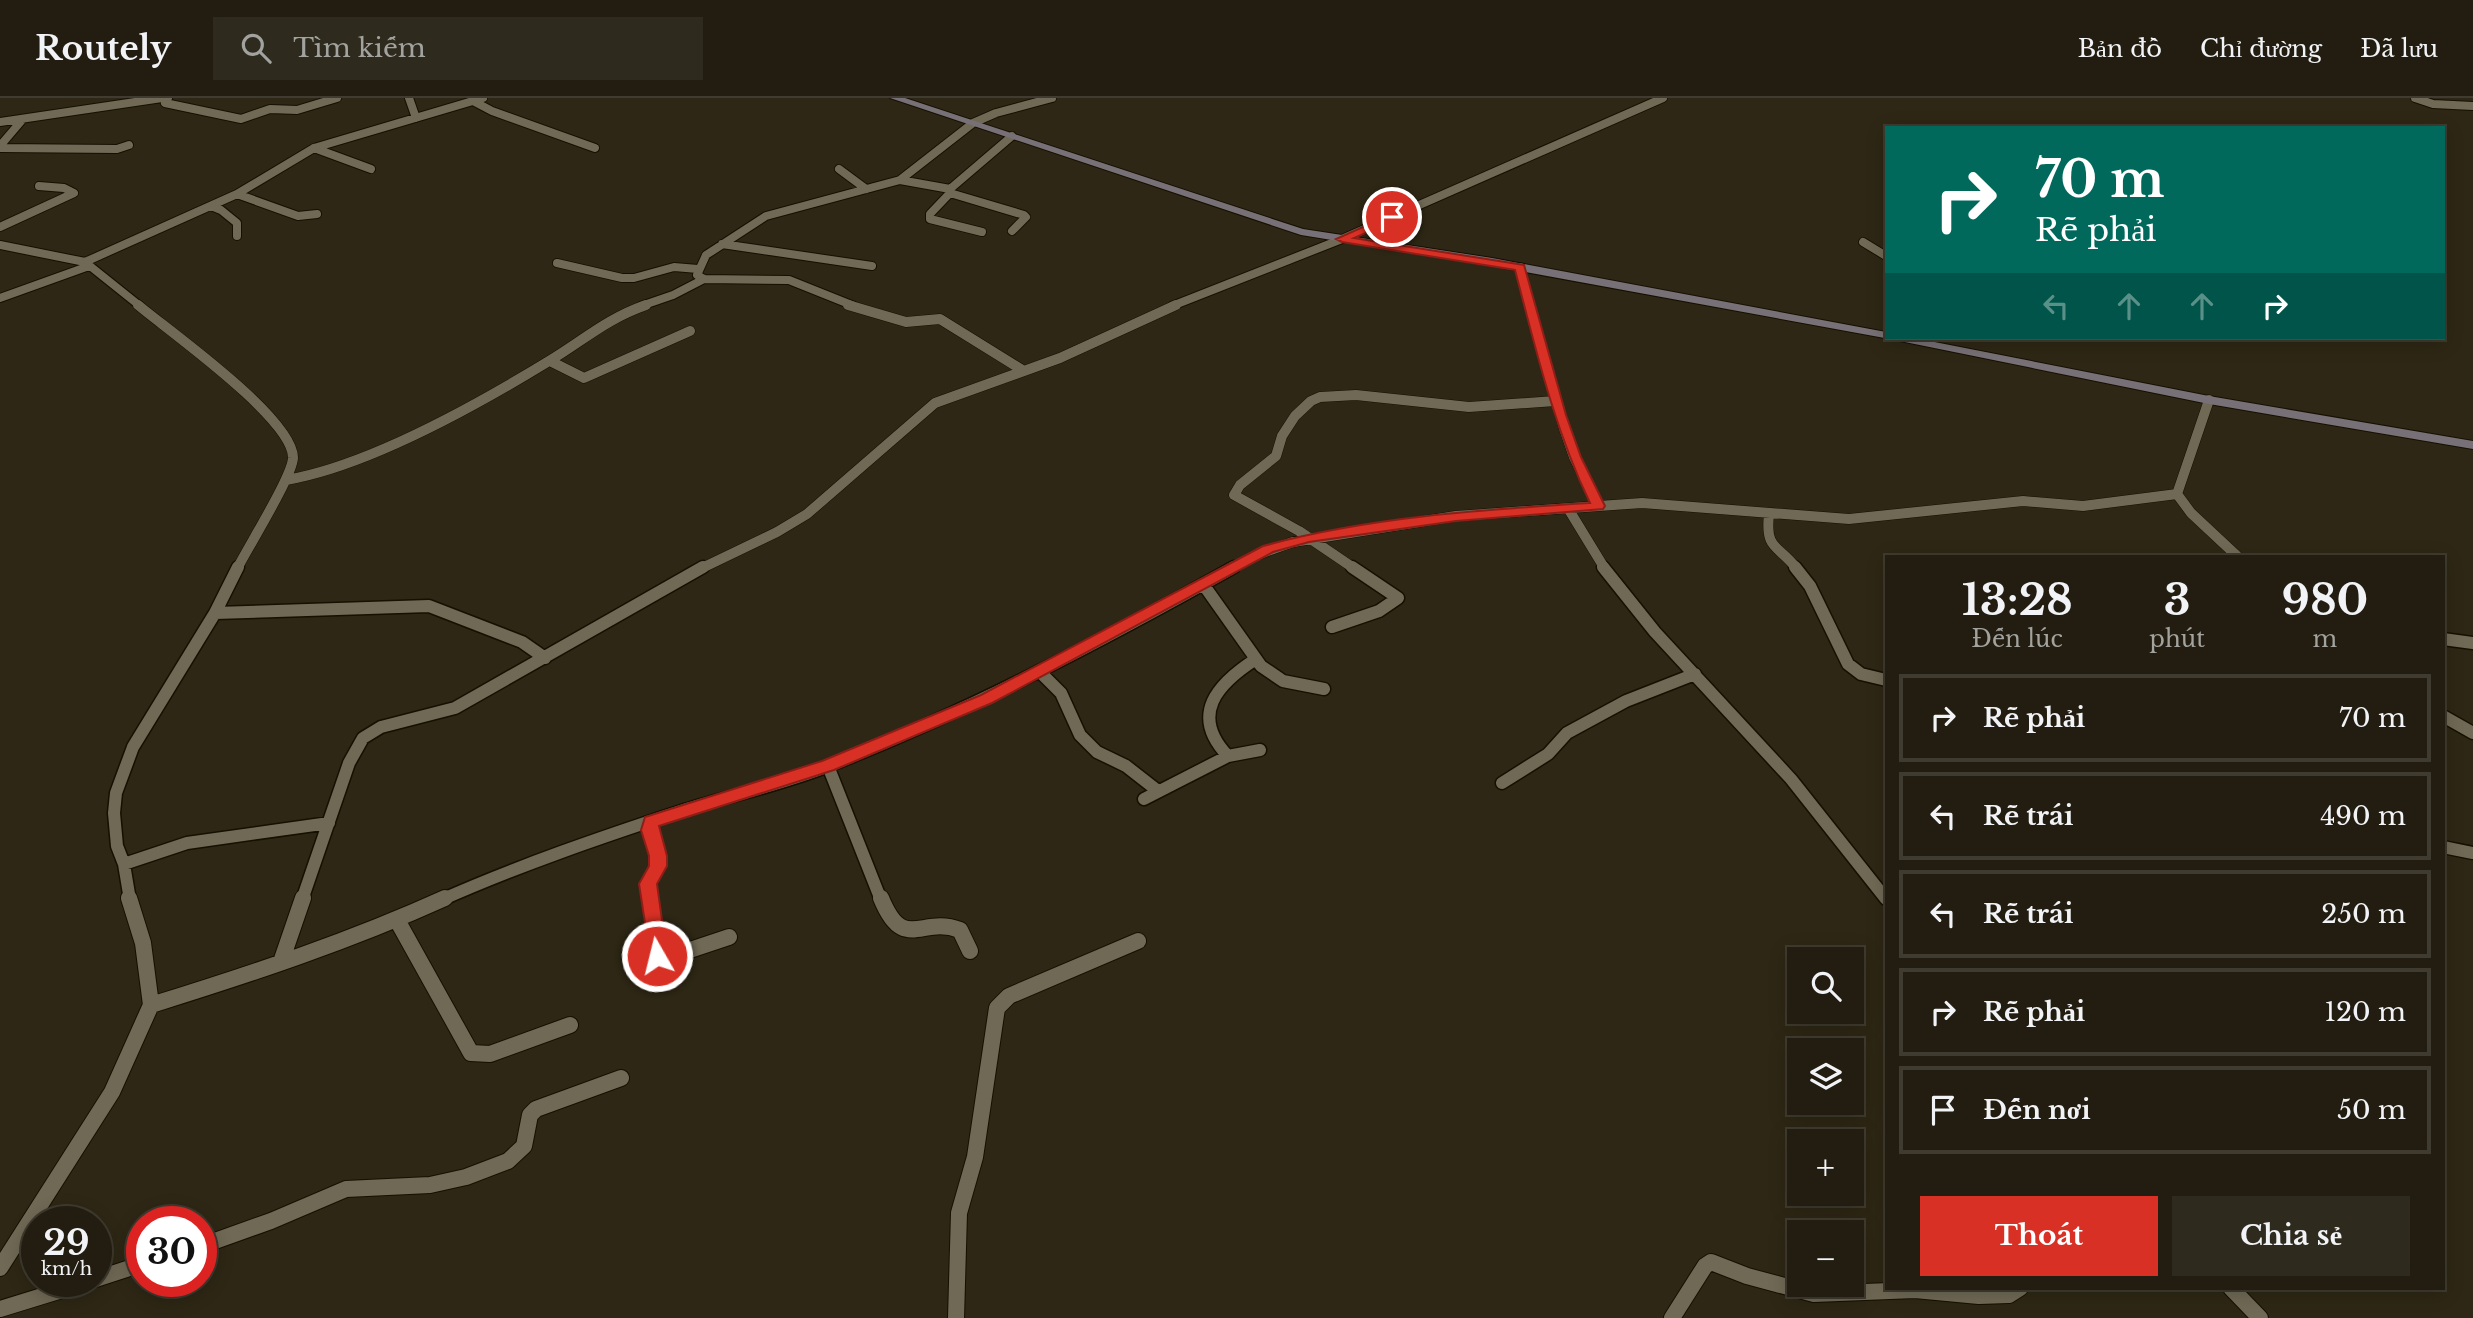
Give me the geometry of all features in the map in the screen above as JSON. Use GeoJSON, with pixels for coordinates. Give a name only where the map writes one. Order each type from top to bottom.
{"type":"FeatureCollection","features":[{"type":"Feature","properties":{"kind":"street"},"geometry":{"type":"LineString","coordinates":[[0,122],[162,98]]}},
{"type":"Feature","properties":{"kind":"street"},"geometry":{"type":"LineString","coordinates":[[168,98],[165,103],[241,119],[270,109],[297,110],[337,98]]}},
{"type":"Feature","properties":{"kind":"street"},"geometry":{"type":"LineString","coordinates":[[409,98],[416,118]]}},
{"type":"Feature","properties":{"kind":"street"},"geometry":{"type":"LineString","coordinates":[[0,298],[87,264],[237,194],[314,148],[483,98]]}},
{"type":"Feature","properties":{"kind":"street"},"geometry":{"type":"LineString","coordinates":[[895,98],[1288,229],[1520,267],[1885,336]]}},
{"type":"Feature","properties":{"kind":"street"},"geometry":{"type":"LineString","coordinates":[[704,279],[697,275],[706,255],[779,211],[900,180],[973,123],[996,113],[1052,98]]}},
{"type":"Feature","properties":{"kind":"street"},"geometry":{"type":"LineString","coordinates":[[281,962],[349,763],[364,737],[375,729],[444,714],[707,565],[778,532],[807,514],[864,467],[900,435],[910,422],[934,403],[1006,380],[1060,358],[1213,288],[1342,239],[1663,98]]}},
{"type":"Feature","properties":{"kind":"street"},"geometry":{"type":"LineString","coordinates":[[2415,98],[2433,104],[2473,106]]}},
{"type":"Feature","properties":{"kind":"street"},"geometry":{"type":"LineString","coordinates":[[472,101],[492,111],[594,148]]}},
{"type":"Feature","properties":{"kind":"street"},"geometry":{"type":"LineString","coordinates":[[0,147],[23,119]]}},
{"type":"Feature","properties":{"kind":"street"},"geometry":{"type":"LineString","coordinates":[[982,232],[930,219],[930,214],[950,191],[1012,136]]}},
{"type":"Feature","properties":{"kind":"street"},"geometry":{"type":"LineString","coordinates":[[0,147],[108,149],[129,145]]}},
{"type":"Feature","properties":{"kind":"street"},"geometry":{"type":"LineString","coordinates":[[314,148],[370,169]]}},
{"type":"Feature","properties":{"kind":"street"},"geometry":{"type":"LineString","coordinates":[[839,169],[866,189]]}},
{"type":"Feature","properties":{"kind":"street"},"geometry":{"type":"LineString","coordinates":[[900,180],[950,191],[1024,215],[1026,217],[1012,231]]}},
{"type":"Feature","properties":{"kind":"street"},"geometry":{"type":"LineString","coordinates":[[0,227],[74,193],[64,188],[39,186]]}},
{"type":"Feature","properties":{"kind":"street"},"geometry":{"type":"LineString","coordinates":[[237,194],[298,216],[317,214]]}},
{"type":"Feature","properties":{"kind":"street"},"geometry":{"type":"LineString","coordinates":[[211,206],[221,210],[237,223],[237,236]]}},
{"type":"Feature","properties":{"kind":"street"},"geometry":{"type":"LineString","coordinates":[[1863,242],[1885,256]]}},
{"type":"Feature","properties":{"kind":"street"},"geometry":{"type":"LineString","coordinates":[[0,244],[87,264],[262,406],[289,442],[293,458],[286,480],[215,613],[133,747],[118,787],[114,824],[117,846],[124,864],[127,891],[143,943],[151,1005],[113,1093],[0,1268]]}},
{"type":"Feature","properties":{"kind":"street"},"geometry":{"type":"LineString","coordinates":[[722,244],[872,266]]}},
{"type":"Feature","properties":{"kind":"street"},"geometry":{"type":"LineString","coordinates":[[557,263],[622,278],[634,278],[674,267],[698,269]]}},
{"type":"Feature","properties":{"kind":"street"},"geometry":{"type":"LineString","coordinates":[[1520,267],[1555,401],[1574,457],[1598,506]]}},
{"type":"Feature","properties":{"kind":"street"},"geometry":{"type":"LineString","coordinates":[[286,480],[315,475],[420,432],[550,360],[617,315],[673,295],[704,279],[789,280],[843,303],[893,319],[906,322],[940,319],[1024,371]]}},
{"type":"Feature","properties":{"kind":"street"},"geometry":{"type":"LineString","coordinates":[[550,360],[564,370],[584,377],[690,331]]}},
{"type":"Feature","properties":{"kind":"street"},"geometry":{"type":"LineString","coordinates":[[1929,341],[2208,400],[2473,445]]}},
{"type":"Feature","properties":{"kind":"street"},"geometry":{"type":"LineString","coordinates":[[1332,627],[1357,616],[1372,615],[1393,605],[1398,598],[1309,538],[1234,495],[1240,485],[1272,461],[1287,427],[1311,401],[1320,397],[1356,395],[1469,407],[1555,401]]}},
{"type":"Feature","properties":{"kind":"street"},"geometry":{"type":"LineString","coordinates":[[2177,494],[2208,400]]}},
{"type":"Feature","properties":{"kind":"street"},"geometry":{"type":"LineString","coordinates":[[151,1005],[264,970],[397,920],[508,870],[828,765],[986,699],[1261,552],[1309,538],[1456,516],[1642,503],[1747,509],[1769,514],[1858,518],[2024,501],[2083,506],[2177,494]]}},
{"type":"Feature","properties":{"kind":"street"},"geometry":{"type":"LineString","coordinates":[[2177,494],[2191,513],[2236,555]]}},
{"type":"Feature","properties":{"kind":"street"},"geometry":{"type":"LineString","coordinates":[[1569,510],[1580,533],[1624,596],[1782,768],[1885,898]]}},
{"type":"Feature","properties":{"kind":"street"},"geometry":{"type":"LineString","coordinates":[[1769,514],[1767,534],[1773,546],[1793,564],[1810,586],[1848,664],[1861,674],[1885,680]]}},
{"type":"Feature","properties":{"kind":"street"},"geometry":{"type":"LineString","coordinates":[[1203,584],[1218,600],[1256,659],[1272,676],[1324,689]]}},
{"type":"Feature","properties":{"kind":"street"},"geometry":{"type":"LineString","coordinates":[[215,613],[429,606],[522,642],[545,658]]}},
{"type":"Feature","properties":{"kind":"street"},"geometry":{"type":"LineString","coordinates":[[2445,639],[2473,643]]}},
{"type":"Feature","properties":{"kind":"street"},"geometry":{"type":"LineString","coordinates":[[1228,755],[1213,743],[1208,711],[1230,676],[1256,659]]}},
{"type":"Feature","properties":{"kind":"street"},"geometry":{"type":"LineString","coordinates":[[1040,672],[1060,693],[1080,735],[1097,751],[1113,762],[1126,766],[1158,791]]}},
{"type":"Feature","properties":{"kind":"street"},"geometry":{"type":"LineString","coordinates":[[1502,783],[1548,754],[1576,729],[1626,701],[1695,674]]}},
{"type":"Feature","properties":{"kind":"street"},"geometry":{"type":"LineString","coordinates":[[2445,717],[2473,733]]}},
{"type":"Feature","properties":{"kind":"street"},"geometry":{"type":"LineString","coordinates":[[1144,799],[1228,755],[1260,750]]}},
{"type":"Feature","properties":{"kind":"street"},"geometry":{"type":"LineString","coordinates":[[828,765],[886,911],[896,925],[908,930],[947,925],[960,930],[970,951]]}},
{"type":"Feature","properties":{"kind":"street"},"geometry":{"type":"LineString","coordinates":[[651,821],[650,830],[658,856],[658,866],[648,884],[657,956],[672,956],[729,937]]}},
{"type":"Feature","properties":{"kind":"street"},"geometry":{"type":"LineString","coordinates":[[124,864],[187,843],[329,823]]}},
{"type":"Feature","properties":{"kind":"street"},"geometry":{"type":"LineString","coordinates":[[2445,846],[2473,851]]}},
{"type":"Feature","properties":{"kind":"street"},"geometry":{"type":"LineString","coordinates":[[397,920],[471,1053],[490,1054],[570,1025]]}},
{"type":"Feature","properties":{"kind":"street"},"geometry":{"type":"LineString","coordinates":[[957,1318],[960,1213],[975,1157],[997,1008],[1009,996],[1138,940]]}},
{"type":"Feature","properties":{"kind":"street"},"geometry":{"type":"LineString","coordinates":[[217,1240],[346,1189],[429,1185],[466,1177],[508,1161],[524,1146],[530,1115],[536,1110],[621,1078]]}},
{"type":"Feature","properties":{"kind":"street"},"geometry":{"type":"LineString","coordinates":[[1672,1318],[1705,1266],[1711,1262],[1747,1276],[1814,1294],[1915,1290],[1979,1296],[2009,1295],[2017,1290]]}},
{"type":"Feature","properties":{"kind":"street"},"geometry":{"type":"LineString","coordinates":[[2233,1290],[2260,1318]]}},
{"type":"Feature","properties":{"kind":"street"},"geometry":{"type":"LineString","coordinates":[[0,1309],[43,1297]]}},
{"type":"Feature","properties":{"kind":"route"},"geometry":{"type":"LineString","coordinates":[[657,956],[648,884],[658,866],[658,856],[650,830],[651,821],[828,765],[986,699],[1151,614],[1268,549],[1309,538],[1456,516],[1598,506],[1574,457],[1555,401],[1520,267],[1342,239],[1392,217]]}}]}
